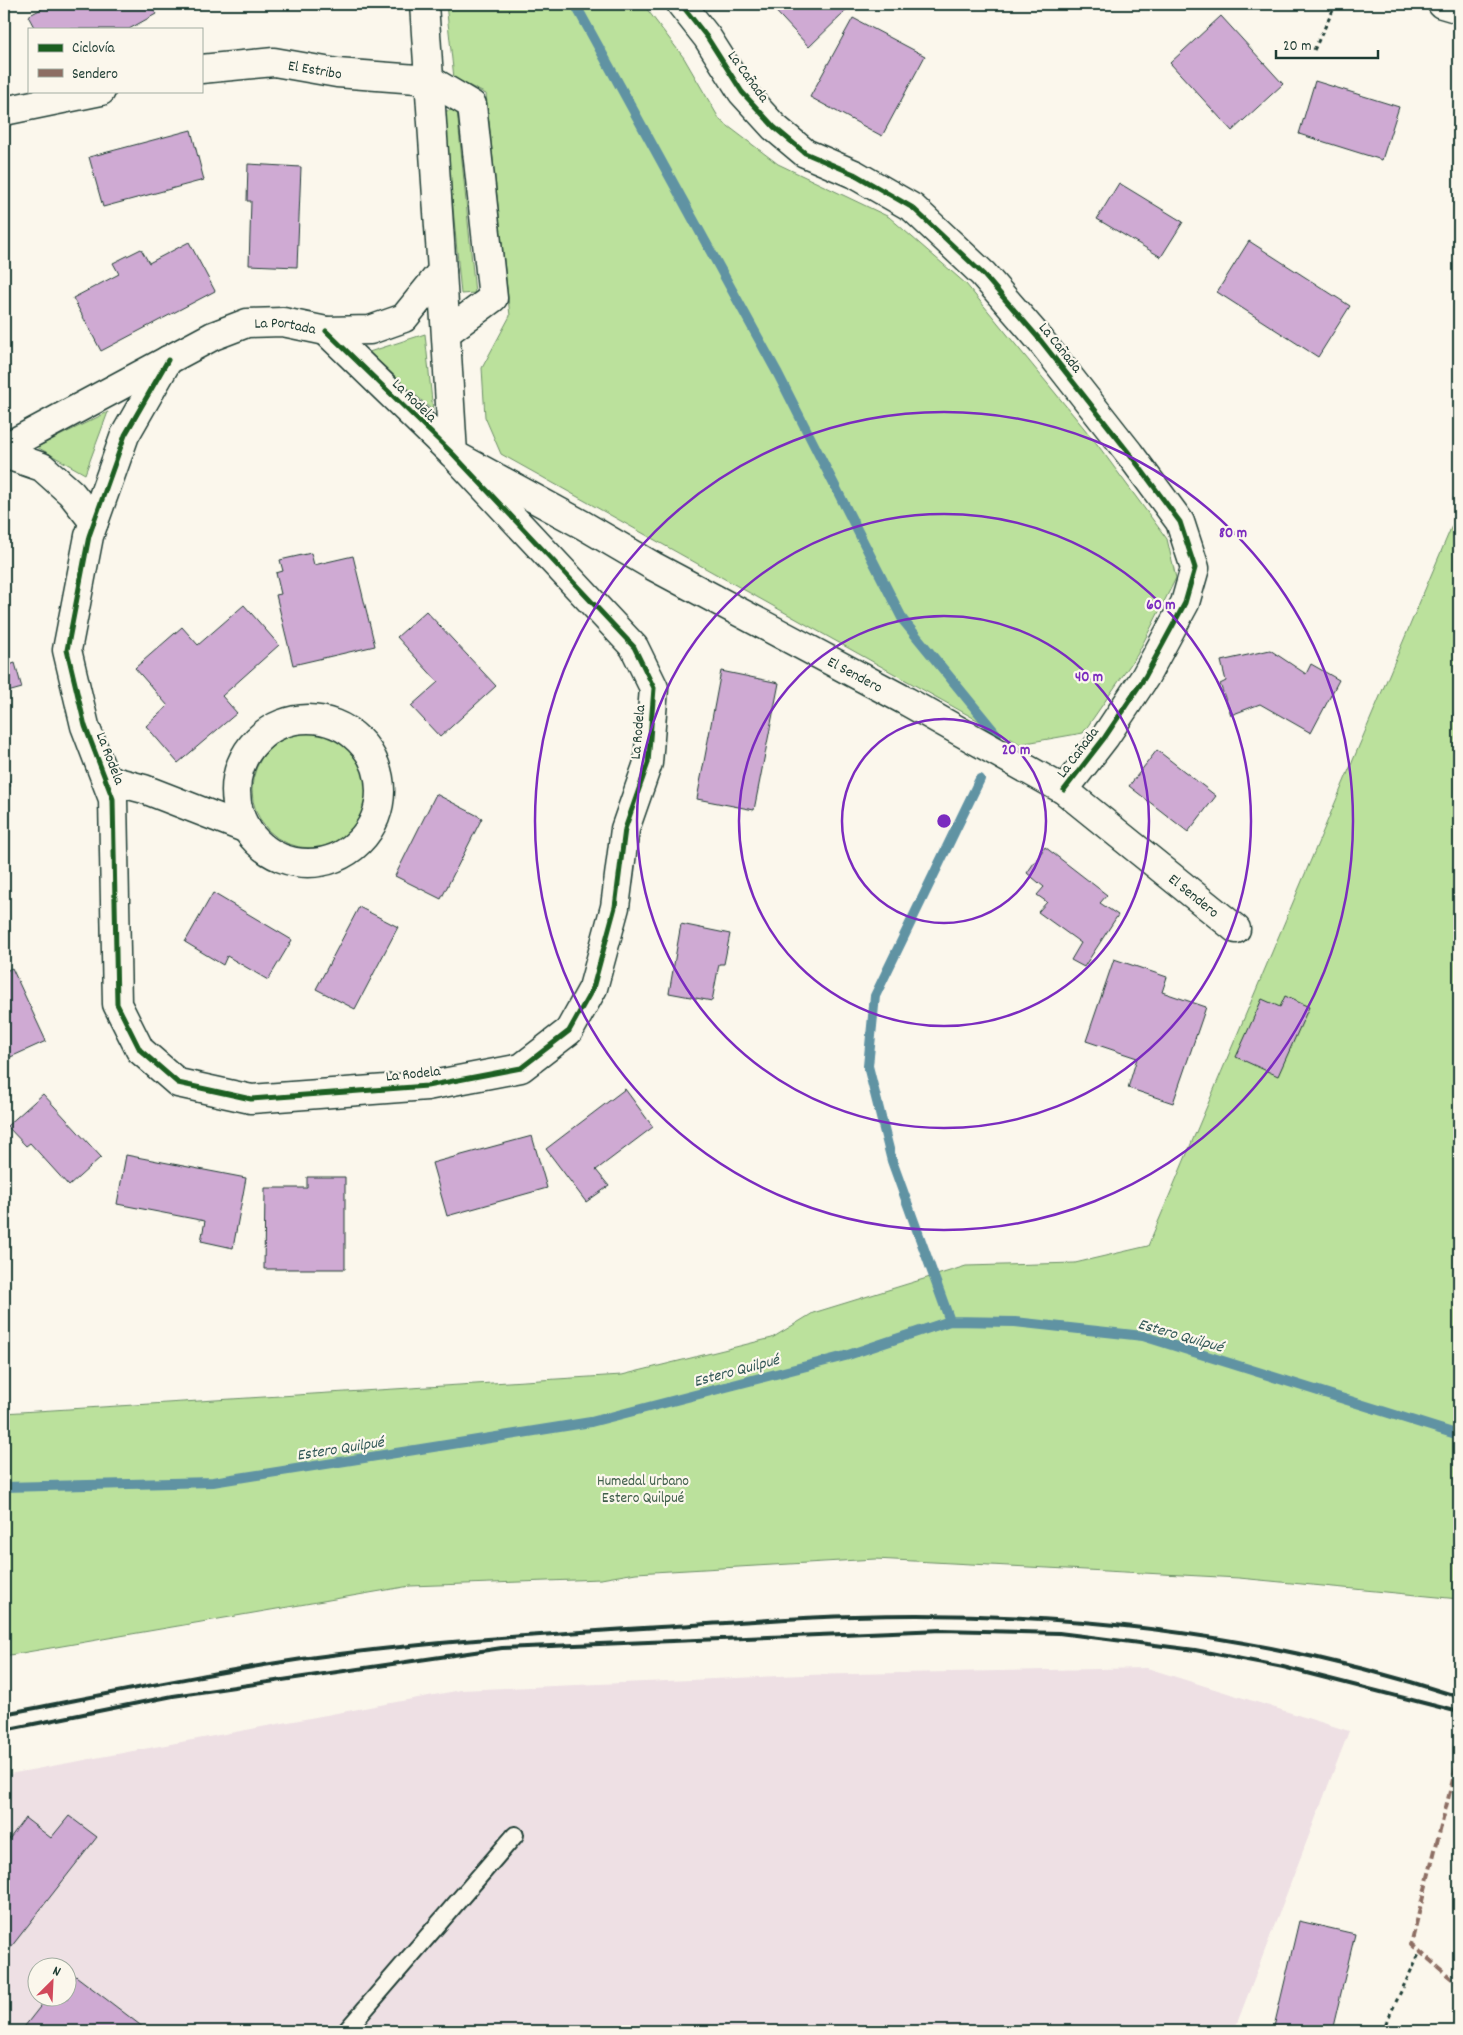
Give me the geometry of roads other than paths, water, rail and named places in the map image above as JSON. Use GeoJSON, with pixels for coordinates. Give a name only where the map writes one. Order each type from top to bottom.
{"type":"FeatureCollection","features":[{"type":"Feature","properties":{"kind":"street"},"geometry":{"type":"LineString","coordinates":[[424,4],[442,271]]}},
{"type":"Feature","properties":{"kind":"street","name":"La Cañada"},"geometry":{"type":"LineString","coordinates":[[681,4],[707,37],[742,92],[774,127],[805,153],[854,174],[913,208],[983,274],[1041,341],[1118,438],[1180,522],[1195,568],[1185,603],[1145,677],[1105,736],[1064,790]]}},
{"type":"Feature","properties":{"kind":"street"},"geometry":{"type":"LineString","coordinates":[[1442,4],[1459,9]]}},
{"type":"Feature","properties":{"kind":"street","name":"El Estribo"},"geometry":{"type":"LineString","coordinates":[[202,69],[214,66],[274,62],[337,73],[430,80]]}},
{"type":"Feature","properties":{"kind":"street"},"geometry":{"type":"LineString","coordinates":[[430,80],[472,105],[493,298],[447,332]]}},
{"type":"Feature","properties":{"kind":"street"},"geometry":{"type":"LineString","coordinates":[[4,111],[96,92]]}},
{"type":"Feature","properties":{"kind":"street","name":"La Portada"},"geometry":{"type":"LineString","coordinates":[[4,448],[213,336],[247,323],[283,322],[326,331],[370,330],[404,318],[442,271]]}},
{"type":"Feature","properties":{"kind":"street","name":"La Rodela"},"geometry":{"type":"LineString","coordinates":[[442,271],[447,332],[452,454]]}},
{"type":"Feature","properties":{"kind":"street","name":"La Rodela"},"geometry":{"type":"LineString","coordinates":[[168,360],[125,434],[89,536],[67,650],[85,726],[113,799],[117,1004],[140,1050],[178,1083],[251,1099],[427,1086],[521,1068],[568,1031],[593,988],[615,906],[625,829],[648,764],[654,688],[634,647],[452,454],[326,331]]}},
{"type":"Feature","properties":{"kind":"street"},"geometry":{"type":"LineString","coordinates":[[4,454],[42,467],[71,493],[94,522]]}},
{"type":"Feature","properties":{"kind":"street","name":"El Sendero"},"geometry":{"type":"LineString","coordinates":[[452,454],[583,525],[653,566],[906,701],[1064,790],[1236,929]]}},
{"type":"Feature","properties":{"kind":"street","name":"La Rodela"},"geometry":{"type":"LineString","coordinates":[[106,779],[144,789],[247,830],[262,847],[289,860],[304,864],[326,862],[348,853],[369,831],[376,818],[381,796],[379,773],[368,750],[351,732],[329,722],[304,719],[279,725],[259,738],[244,758],[236,781],[237,806],[247,830]]}},
{"type":"Feature","properties":{"kind":"lane"},"geometry":{"type":"LineString","coordinates":[[346,2031],[515,1835]]}},
{"type":"Feature","properties":{"kind":"waterway"},"geometry":{"type":"LineString","coordinates":[[575,4],[778,374],[903,620],[997,735]]}},
{"type":"Feature","properties":{"kind":"waterway"},"geometry":{"type":"LineString","coordinates":[[950,1321],[892,1161],[868,1066],[875,996],[980,779]]}},
{"type":"Feature","properties":{"kind":"waterway","name":"Estero Quilpué"},"geometry":{"type":"LineString","coordinates":[[4,1487],[213,1482],[591,1422],[845,1356],[950,1321],[1015,1322],[1143,1336],[1459,1435]]}},
{"type":"Feature","properties":{"kind":"railway"},"geometry":{"type":"LineString","coordinates":[[4,1714],[238,1669],[363,1651],[551,1634],[793,1618],[931,1615],[1008,1617],[1161,1630],[1311,1656],[1386,1675],[1459,1697]]}},
{"type":"Feature","properties":{"kind":"railway"},"geometry":{"type":"LineString","coordinates":[[4,1730],[173,1696],[502,1648],[942,1630],[1059,1633],[1195,1650],[1283,1667],[1459,1712]]}},
{"type":"Feature","properties":{"kind":"park label","name":"Humedal Urbano Estero Quilpué"},"geometry":{"type":"Point","coordinates":[643,1488]}}]}
